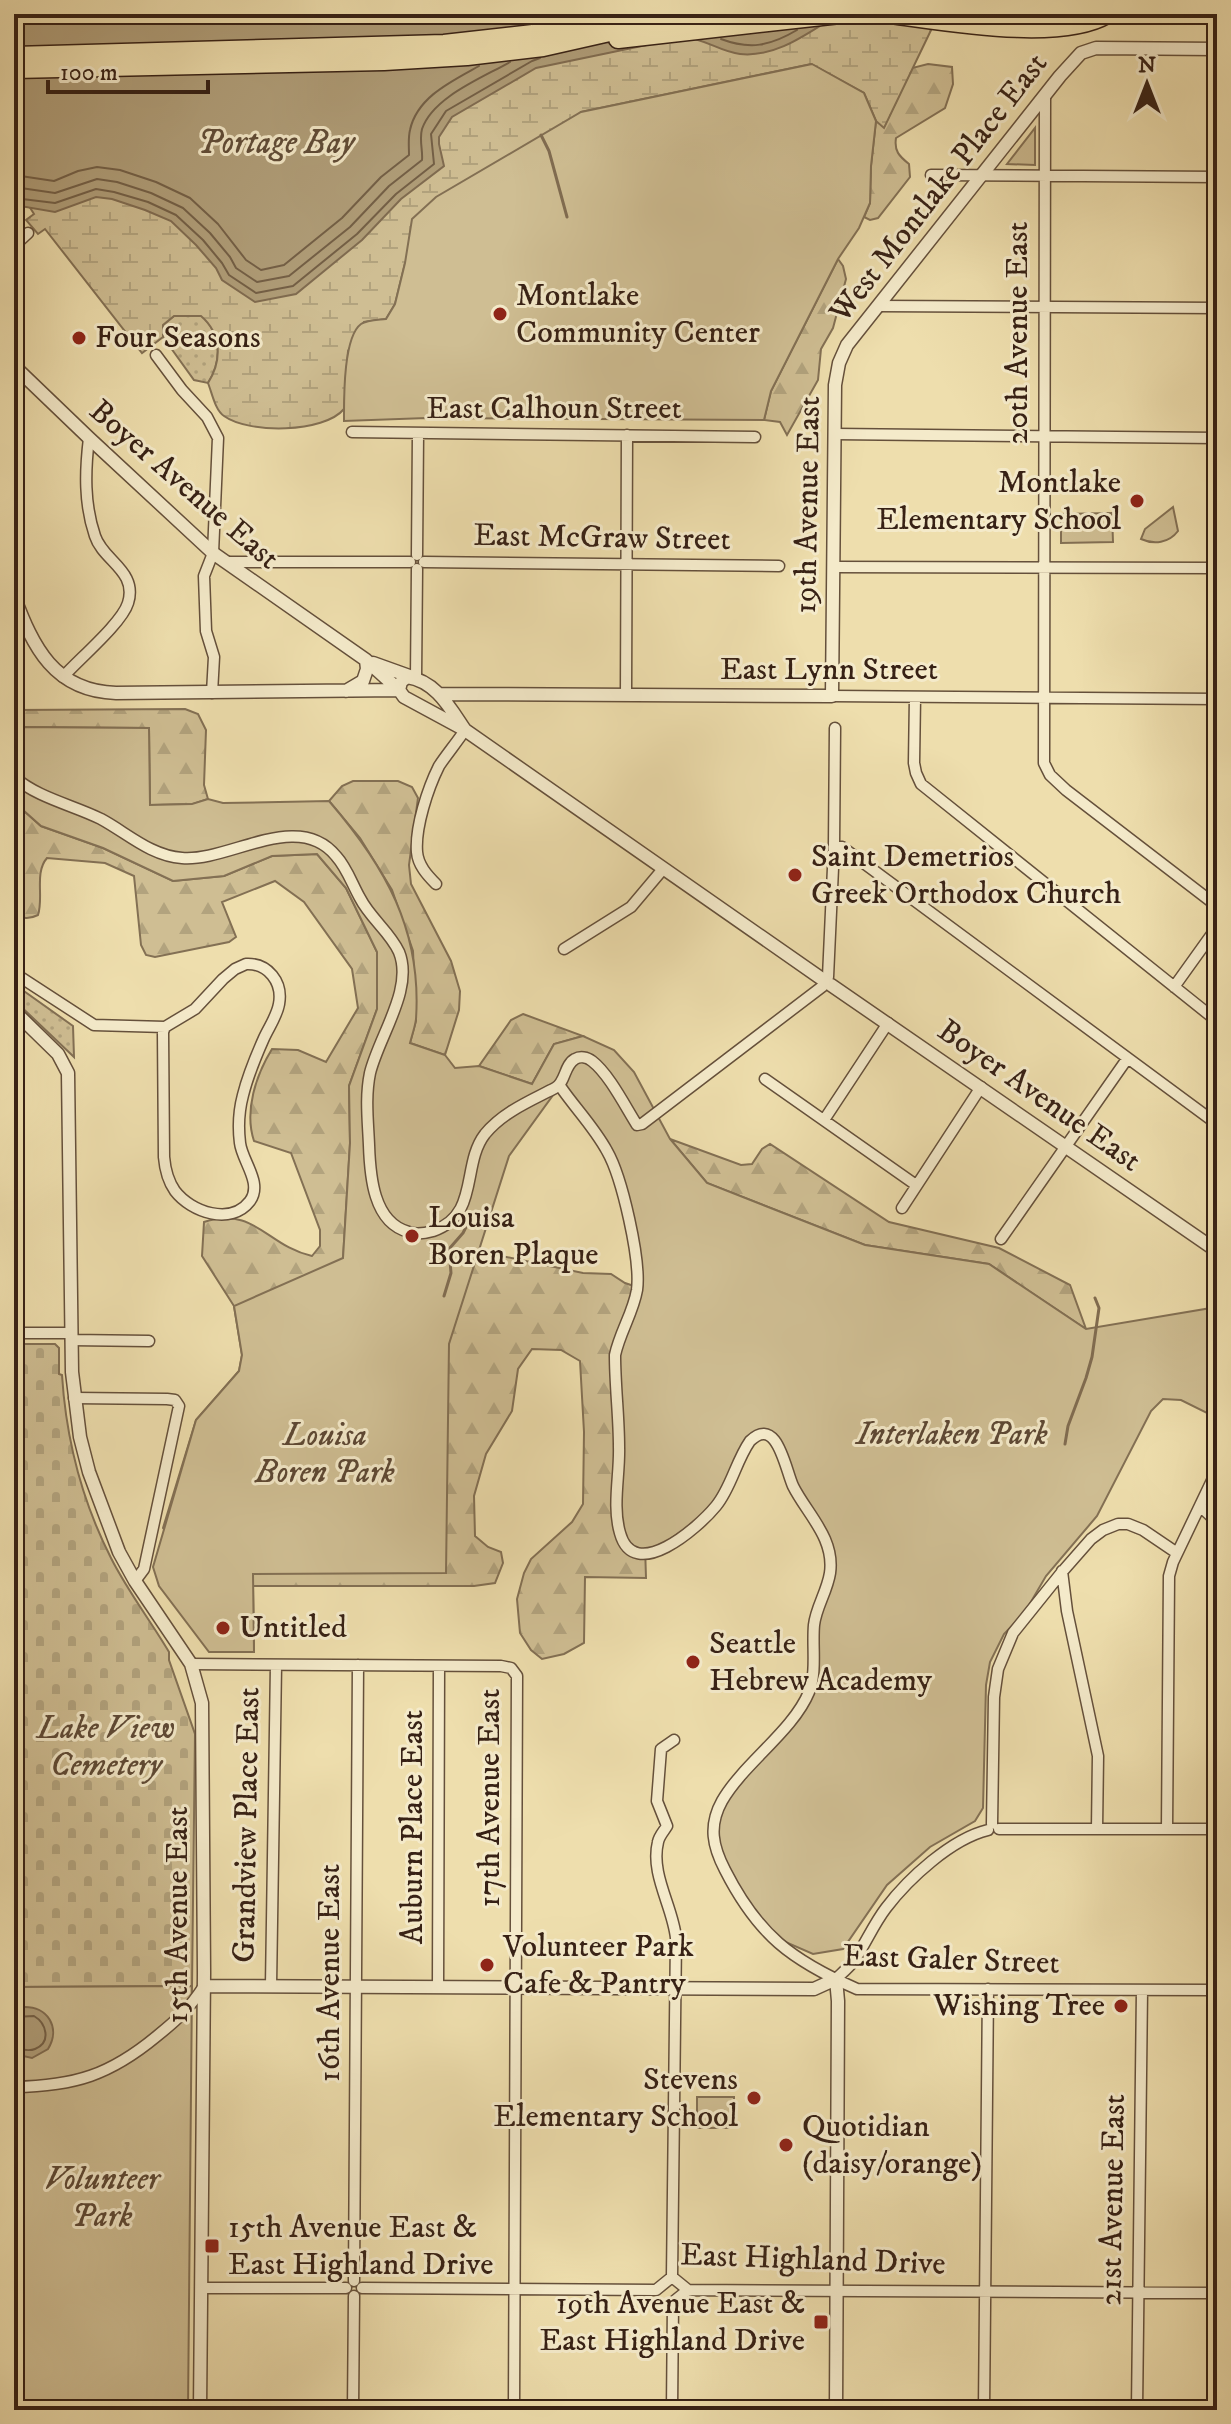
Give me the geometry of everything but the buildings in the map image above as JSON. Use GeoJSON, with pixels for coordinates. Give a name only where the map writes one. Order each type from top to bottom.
{"type":"FeatureCollection","features":[{"type":"Feature","properties":{"kind":"highway"},"geometry":{"type":"LineString","coordinates":[[14,56],[444,44],[672,14]]}},
{"type":"Feature","properties":{"kind":"highway"},"geometry":{"type":"LineString","coordinates":[[14,69],[384,61],[467,56],[840,14]]}},
{"type":"Feature","properties":{"kind":"highway"},"geometry":{"type":"LineString","coordinates":[[891,14],[984,27],[1071,26],[1107,14]]}},
{"type":"Feature","properties":{"kind":"highway"},"geometry":{"type":"LineString","coordinates":[[543,47],[631,18]]}},
{"type":"Feature","properties":{"kind":"street","name":"West Montlake Place East"},"geometry":{"type":"LineString","coordinates":[[839,363],[847,345],[1072,62],[1086,51],[1102,48],[1217,49]]}},
{"type":"Feature","properties":{"kind":"street","name":"20th Avenue East"},"geometry":{"type":"LineString","coordinates":[[1045,95],[1044,763],[1050,775],[1066,790],[1217,906]]}},
{"type":"Feature","properties":{"kind":"street"},"geometry":{"type":"LineString","coordinates":[[931,175],[1217,177]]}},
{"type":"Feature","properties":{"kind":"street"},"geometry":{"type":"LineString","coordinates":[[14,246],[28,233]]}},
{"type":"Feature","properties":{"kind":"street"},"geometry":{"type":"LineString","coordinates":[[878,306],[1217,308]]}},
{"type":"Feature","properties":{"kind":"street"},"geometry":{"type":"LineString","coordinates":[[156,355],[207,417],[218,438],[213,553],[204,576],[206,631],[214,657],[212,693]]}},
{"type":"Feature","properties":{"kind":"street","name":"19th Avenue East"},"geometry":{"type":"LineString","coordinates":[[832,696],[835,378],[839,363]]}},
{"type":"Feature","properties":{"kind":"street","name":"Boyer Avenue East"},"geometry":{"type":"LineString","coordinates":[[14,366],[213,553],[366,660],[404,697],[465,730],[1217,1251]]}},
{"type":"Feature","properties":{"kind":"street","name":"East Calhoun Street"},"geometry":{"type":"LineString","coordinates":[[352,432],[755,437]]}},
{"type":"Feature","properties":{"kind":"street"},"geometry":{"type":"LineString","coordinates":[[14,596],[33,643],[46,661],[63,677],[87,688],[110,693],[399,690],[403,679],[415,678],[418,434]]}},
{"type":"Feature","properties":{"kind":"street"},"geometry":{"type":"LineString","coordinates":[[835,434],[1217,438]]}},
{"type":"Feature","properties":{"kind":"street"},"geometry":{"type":"LineString","coordinates":[[626,695],[627,435]]}},
{"type":"Feature","properties":{"kind":"street"},"geometry":{"type":"LineString","coordinates":[[63,677],[120,617],[130,594],[124,572],[99,545],[94,532],[84,473],[89,438]]}},
{"type":"Feature","properties":{"kind":"street","name":"East McGraw Street"},"geometry":{"type":"LineString","coordinates":[[226,562],[779,566]]}},
{"type":"Feature","properties":{"kind":"street"},"geometry":{"type":"LineString","coordinates":[[833,567],[1217,568]]}},
{"type":"Feature","properties":{"kind":"street"},"geometry":{"type":"LineString","coordinates":[[342,692],[355,688],[363,681],[366,660]]}},
{"type":"Feature","properties":{"kind":"street","name":"Boyer Avenue East"},"geometry":{"type":"LineString","coordinates":[[366,660],[415,678],[441,695],[465,730]]}},
{"type":"Feature","properties":{"kind":"street"},"geometry":{"type":"LineString","coordinates":[[430,712],[441,707],[441,695]]}},
{"type":"Feature","properties":{"kind":"street","name":"East Lynn Street"},"geometry":{"type":"LineString","coordinates":[[441,695],[1217,699]]}},
{"type":"Feature","properties":{"kind":"street"},"geometry":{"type":"LineString","coordinates":[[915,697],[914,763],[921,784],[1217,1021]]}},
{"type":"Feature","properties":{"kind":"street"},"geometry":{"type":"LineString","coordinates":[[14,777],[43,795],[98,818],[166,856],[198,858],[256,841],[294,837],[320,842],[336,856],[367,910],[398,951],[403,966],[400,993],[369,1076],[366,1117],[370,1177],[386,1215],[400,1229],[423,1233],[438,1229],[451,1219],[465,1200],[477,1148],[484,1135],[512,1110],[560,1086],[573,1060],[579,1057],[591,1059],[637,1125],[645,1123],[826,982],[834,846],[835,728]]}},
{"type":"Feature","properties":{"kind":"street"},"geometry":{"type":"LineString","coordinates":[[436,884],[426,874],[417,852],[420,822],[439,767],[465,730]]}},
{"type":"Feature","properties":{"kind":"street"},"geometry":{"type":"LineString","coordinates":[[834,846],[842,847],[1217,1124]]}},
{"type":"Feature","properties":{"kind":"street"},"geometry":{"type":"LineString","coordinates":[[564,949],[631,907],[663,869]]}},
{"type":"Feature","properties":{"kind":"street"},"geometry":{"type":"LineString","coordinates":[[1174,987],[1217,927]]}},
{"type":"Feature","properties":{"kind":"street"},"geometry":{"type":"LineString","coordinates":[[14,973],[94,1025],[165,1027],[195,1009],[223,979],[241,966],[257,964],[269,971],[276,982],[278,1008],[251,1067],[240,1113],[240,1146],[254,1190],[250,1201],[233,1212],[216,1214],[191,1205],[178,1195],[169,1179],[164,1151],[165,1027]]}},
{"type":"Feature","properties":{"kind":"street","name":"15th Avenue East"},"geometry":{"type":"LineString","coordinates":[[14,1011],[52,1047],[66,1066],[69,1088],[74,1398],[89,1472],[119,1552],[191,1664],[204,1714],[200,2410]]}},
{"type":"Feature","properties":{"kind":"street"},"geometry":{"type":"LineString","coordinates":[[824,1120],[888,1023]]}},
{"type":"Feature","properties":{"kind":"street"},"geometry":{"type":"LineString","coordinates":[[1001,1239],[1127,1059]]}},
{"type":"Feature","properties":{"kind":"street"},"geometry":{"type":"LineString","coordinates":[[765,1079],[916,1185]]}},
{"type":"Feature","properties":{"kind":"street"},"geometry":{"type":"LineString","coordinates":[[560,1086],[610,1155],[634,1244],[637,1287],[615,1355],[620,1536],[626,1546],[636,1553],[646,1555],[659,1552],[717,1505],[743,1451],[755,1436],[762,1434],[775,1439],[797,1494],[822,1531],[826,1543],[830,1572],[816,1613],[809,1691],[782,1730],[722,1801],[713,1825],[713,1838],[716,1853],[738,1896],[767,1934],[786,1950],[836,1979]]}},
{"type":"Feature","properties":{"kind":"street"},"geometry":{"type":"LineString","coordinates":[[902,1208],[981,1087]]}},
{"type":"Feature","properties":{"kind":"street"},"geometry":{"type":"LineString","coordinates":[[14,1333],[149,1341]]}},
{"type":"Feature","properties":{"kind":"street"},"geometry":{"type":"LineString","coordinates":[[74,1398],[167,1399],[175,1400],[179,1406],[144,1569],[135,1581]]}},
{"type":"Feature","properties":{"kind":"street"},"geometry":{"type":"LineString","coordinates":[[1167,1829],[1169,1576],[1217,1470]]}},
{"type":"Feature","properties":{"kind":"street"},"geometry":{"type":"LineString","coordinates":[[1200,1506],[1217,1522]]}},
{"type":"Feature","properties":{"kind":"street"},"geometry":{"type":"LineString","coordinates":[[993,1828],[994,1697],[998,1669],[1013,1633],[1062,1571],[1103,1530],[1128,1524],[1143,1530],[1177,1553]]}},
{"type":"Feature","properties":{"kind":"street"},"geometry":{"type":"LineString","coordinates":[[1062,1571],[1067,1611],[1098,1756],[1097,1829]]}},
{"type":"Feature","properties":{"kind":"street"},"geometry":{"type":"LineString","coordinates":[[191,1664],[439,1666]]}},
{"type":"Feature","properties":{"kind":"street","name":"Grandview Place East"},"geometry":{"type":"LineString","coordinates":[[271,1986],[276,1665]]}},
{"type":"Feature","properties":{"kind":"street","name":"16th Avenue East"},"geometry":{"type":"LineString","coordinates":[[353,2410],[358,1665]]}},
{"type":"Feature","properties":{"kind":"street","name":"17th Avenue East"},"geometry":{"type":"LineString","coordinates":[[439,1666],[501,1666],[511,1668],[518,1681],[514,2410]]}},
{"type":"Feature","properties":{"kind":"street","name":"Auburn Place East"},"geometry":{"type":"LineString","coordinates":[[438,1987],[439,1666]]}},
{"type":"Feature","properties":{"kind":"street"},"geometry":{"type":"LineString","coordinates":[[672,2277],[677,1988],[675,1924],[660,1880],[657,1850],[667,1826],[657,1801],[661,1749],[674,1740]]}},
{"type":"Feature","properties":{"kind":"street"},"geometry":{"type":"LineString","coordinates":[[836,2410],[836,1979],[853,1961],[888,1906],[906,1886],[959,1841],[993,1828],[1217,1829]]}},
{"type":"Feature","properties":{"kind":"street","name":"East Galer Street"},"geometry":{"type":"LineString","coordinates":[[204,1986],[814,1989],[836,1979],[857,1989],[1217,1990]]}},
{"type":"Feature","properties":{"kind":"street"},"geometry":{"type":"LineString","coordinates":[[14,2087],[80,2080],[109,2070],[135,2054],[189,2009],[204,1986]]}},
{"type":"Feature","properties":{"kind":"street"},"geometry":{"type":"LineString","coordinates":[[984,2410],[988,1989]]}},
{"type":"Feature","properties":{"kind":"street","name":"21st Avenue East"},"geometry":{"type":"LineString","coordinates":[[1137,2410],[1142,1990]]}},
{"type":"Feature","properties":{"kind":"street","name":"East Highland Drive"},"geometry":{"type":"LineString","coordinates":[[202,2288],[656,2290],[672,2277],[688,2290],[1217,2293]]}},
{"type":"Feature","properties":{"kind":"street"},"geometry":{"type":"LineString","coordinates":[[672,2410],[673,2302],[688,2290]]}},
{"type":"Feature","properties":{"kind":"green space"},"geometry":{"type":"Polygon","coordinates":[[[726,14],[931,14],[933,26],[884,128],[876,121],[864,93],[811,64],[581,112],[405,263],[395,304],[386,319],[364,322],[348,351],[344,409],[320,423],[304,427],[268,428],[250,426],[224,416],[216,406],[208,383],[216,366],[218,348],[208,323],[201,316],[174,316],[163,325],[163,337],[142,353],[45,229],[38,234],[26,220],[34,214],[29,206],[14,205],[14,79],[726,14]]]}},
{"type":"Feature","properties":{"kind":"green space"},"geometry":{"type":"Polygon","coordinates":[[[812,64],[864,93],[876,121],[870,203],[771,391],[764,420],[427,418],[344,421],[346,370],[355,331],[363,323],[386,319],[395,304],[412,219],[436,197],[581,112],[812,64]]]}},
{"type":"Feature","properties":{"kind":"green space"},"geometry":{"type":"Polygon","coordinates":[[[928,64],[952,67],[953,84],[945,108],[896,138],[898,153],[909,164],[910,177],[878,218],[870,220],[864,217],[870,203],[876,121],[884,127],[912,68],[928,64]]]}},
{"type":"Feature","properties":{"kind":"green space"},"geometry":{"type":"Polygon","coordinates":[[[1035,128],[1035,165],[1007,164],[1035,128]]]}},
{"type":"Feature","properties":{"kind":"green space"},"geometry":{"type":"Polygon","coordinates":[[[838,259],[846,279],[833,328],[821,349],[818,380],[787,435],[780,422],[764,420],[771,391],[838,259]]]}},
{"type":"Feature","properties":{"kind":"green space"},"geometry":{"type":"Polygon","coordinates":[[[201,315],[213,331],[218,348],[216,366],[208,383],[194,380],[163,337],[163,325],[174,316],[201,315]]]}},
{"type":"Feature","properties":{"kind":"green space"},"geometry":{"type":"Polygon","coordinates":[[[1173,507],[1178,531],[1174,535],[1161,542],[1141,539],[1145,529],[1173,507]]]}},
{"type":"Feature","properties":{"kind":"green space"},"geometry":{"type":"Polygon","coordinates":[[[1112,513],[1113,542],[1061,543],[1061,514],[1112,513]]]}},
{"type":"Feature","properties":{"kind":"green space"},"geometry":{"type":"Polygon","coordinates":[[[185,709],[198,714],[206,730],[204,785],[208,799],[193,804],[150,805],[149,728],[14,727],[14,710],[185,709]]]}},
{"type":"Feature","properties":{"kind":"green space","name":"Interlaken Park"},"geometry":{"type":"Polygon","coordinates":[[[14,727],[149,728],[150,805],[192,804],[208,799],[223,803],[329,801],[383,875],[406,928],[416,987],[416,1019],[410,1043],[445,1055],[455,1068],[479,1066],[532,1084],[554,1044],[583,1036],[614,1050],[634,1072],[670,1139],[707,1183],[865,1245],[989,1264],[1086,1329],[1217,1307],[1217,1418],[1181,1400],[1163,1399],[1151,1411],[1097,1516],[1046,1576],[1025,1612],[1004,1634],[990,1662],[986,1685],[983,1808],[975,1821],[930,1847],[887,1885],[843,1949],[813,1954],[767,1934],[716,1853],[716,1813],[809,1691],[814,1626],[830,1572],[814,1519],[775,1439],[754,1436],[708,1514],[646,1555],[620,1536],[615,1355],[635,1299],[634,1244],[610,1155],[559,1087],[509,1156],[449,1344],[446,1573],[253,1574],[254,1652],[209,1652],[159,1586],[153,1567],[196,1420],[239,1371],[242,1355],[234,1306],[343,1258],[350,1143],[349,1086],[377,1009],[377,952],[346,888],[317,854],[272,856],[224,876],[173,881],[103,848],[41,826],[14,802],[14,727]]]}},
{"type":"Feature","properties":{"kind":"green space"},"geometry":{"type":"Polygon","coordinates":[[[353,781],[398,781],[412,787],[418,798],[409,865],[411,884],[451,961],[460,991],[459,1010],[445,1055],[410,1043],[416,1021],[413,951],[392,890],[360,838],[329,801],[342,786],[353,781]]]}},
{"type":"Feature","properties":{"kind":"green space","name":"Louisa Boren Park"},"geometry":{"type":"Polygon","coordinates":[[[14,802],[41,826],[103,848],[173,881],[224,876],[272,856],[317,854],[346,888],[377,952],[377,1009],[349,1086],[350,1143],[343,1258],[448,1344],[478,1251],[583,1273],[611,1274],[637,1287],[646,1578],[585,1577],[584,1643],[564,1654],[542,1659],[531,1650],[520,1633],[517,1599],[531,1559],[572,1522],[583,1504],[584,1432],[580,1361],[561,1350],[532,1349],[518,1369],[512,1411],[486,1454],[474,1496],[475,1536],[488,1547],[501,1552],[503,1563],[495,1583],[474,1586],[253,1586],[254,1652],[232,1607],[163,1528],[196,1420],[239,1371],[242,1355],[234,1306],[202,1256],[204,1222],[221,1218],[249,1223],[283,1244],[312,1256],[320,1246],[320,1230],[291,1153],[254,1141],[251,1106],[261,1070],[272,1049],[298,1050],[326,1062],[358,1008],[352,969],[304,902],[275,881],[222,902],[236,937],[229,942],[155,957],[146,955],[141,945],[134,876],[105,863],[47,858],[41,871],[38,915],[29,918],[20,916],[14,913],[14,802]]]}},
{"type":"Feature","properties":{"kind":"green space"},"geometry":{"type":"Polygon","coordinates":[[[14,984],[73,1026],[74,1057],[14,1000],[14,984]]]}},
{"type":"Feature","properties":{"kind":"green space"},"geometry":{"type":"Polygon","coordinates":[[[523,1014],[583,1036],[554,1044],[532,1084],[479,1066],[511,1020],[523,1014]]]}},
{"type":"Feature","properties":{"kind":"green space"},"geometry":{"type":"Polygon","coordinates":[[[670,1139],[741,1165],[752,1164],[762,1149],[770,1144],[889,1222],[999,1248],[1070,1285],[1086,1329],[989,1264],[865,1245],[707,1183],[670,1139]]]}},
{"type":"Feature","properties":{"kind":"green space","name":"Lake View Cemetery"},"geometry":{"type":"Polygon","coordinates":[[[14,1344],[55,1344],[59,1348],[59,1374],[62,1375],[67,1422],[84,1492],[117,1570],[169,1652],[169,1660],[195,1734],[192,1986],[14,1987],[14,1344]]]}},
{"type":"Feature","properties":{"kind":"green space","name":"Volunteer Park"},"geometry":{"type":"Polygon","coordinates":[[[192,1986],[188,2410],[14,2410],[14,1987],[192,1986]]]}},
{"type":"Feature","properties":{"kind":"green space"},"geometry":{"type":"Polygon","coordinates":[[[697,2097],[734,2097],[734,2128],[697,2128],[697,2097]]]}},
{"type":"Feature","properties":{"kind":"water","name":"Portage Bay"},"geometry":{"type":"Polygon","coordinates":[[[14,14],[839,14],[792,42],[767,52],[733,53],[685,37],[536,68],[452,117],[439,137],[444,166],[401,199],[362,240],[296,294],[255,302],[222,280],[216,268],[171,221],[145,210],[96,197],[55,212],[14,205],[14,14]]]}},
{"type":"Feature","properties":{"kind":"water"},"geometry":{"type":"Polygon","coordinates":[[[23,2007],[39,2010],[52,2026],[52,2041],[48,2049],[32,2058],[14,2054],[14,2011],[23,2007]]]}},
{"type":"Feature","properties":{"kind":"waterway"},"geometry":{"type":"LineString","coordinates":[[541,135],[549,151],[567,217]]}},
{"type":"Feature","properties":{"kind":"waterway"},"geometry":{"type":"LineString","coordinates":[[444,1296],[451,1273],[449,1249],[467,1225]]}},
{"type":"Feature","properties":{"kind":"waterway"},"geometry":{"type":"LineString","coordinates":[[1065,1444],[1068,1426],[1092,1357],[1099,1308],[1095,1298]]}},
{"type":"Feature","properties":{"kind":"place","name":"Montlake Community Center"},"geometry":{"type":"Point","coordinates":[500,314]}},
{"type":"Feature","properties":{"kind":"place","name":"Four Seasons"},"geometry":{"type":"Point","coordinates":[79,338]}},
{"type":"Feature","properties":{"kind":"place","name":"Montlake Elementary School"},"geometry":{"type":"Point","coordinates":[1137,501]}},
{"type":"Feature","properties":{"kind":"place","name":"Saint Demetrios Greek Orthodox Church"},"geometry":{"type":"Point","coordinates":[795,875]}},
{"type":"Feature","properties":{"kind":"place","name":"Louisa Boren Plaque"},"geometry":{"type":"Point","coordinates":[412,1236]}},
{"type":"Feature","properties":{"kind":"place","name":"Untitled"},"geometry":{"type":"Point","coordinates":[223,1628]}},
{"type":"Feature","properties":{"kind":"place","name":"Seattle Hebrew Academy"},"geometry":{"type":"Point","coordinates":[693,1662]}},
{"type":"Feature","properties":{"kind":"place","name":"Volunteer Park Cafe & Pantry"},"geometry":{"type":"Point","coordinates":[487,1965]}},
{"type":"Feature","properties":{"kind":"place","name":"Wishing Tree"},"geometry":{"type":"Point","coordinates":[1121,2006]}},
{"type":"Feature","properties":{"kind":"place","name":"Stevens Elementary School"},"geometry":{"type":"Point","coordinates":[754,2098]}},
{"type":"Feature","properties":{"kind":"place","name":"Quotidian (daisy/orange)"},"geometry":{"type":"Point","coordinates":[786,2145]}},
{"type":"Feature","properties":{"kind":"place","name":"15th Avenue East & East Highland Drive"},"geometry":{"type":"Point","coordinates":[212,2246]}},
{"type":"Feature","properties":{"kind":"place","name":"19th Avenue East & East Highland Drive"},"geometry":{"type":"Point","coordinates":[821,2322]}}]}
